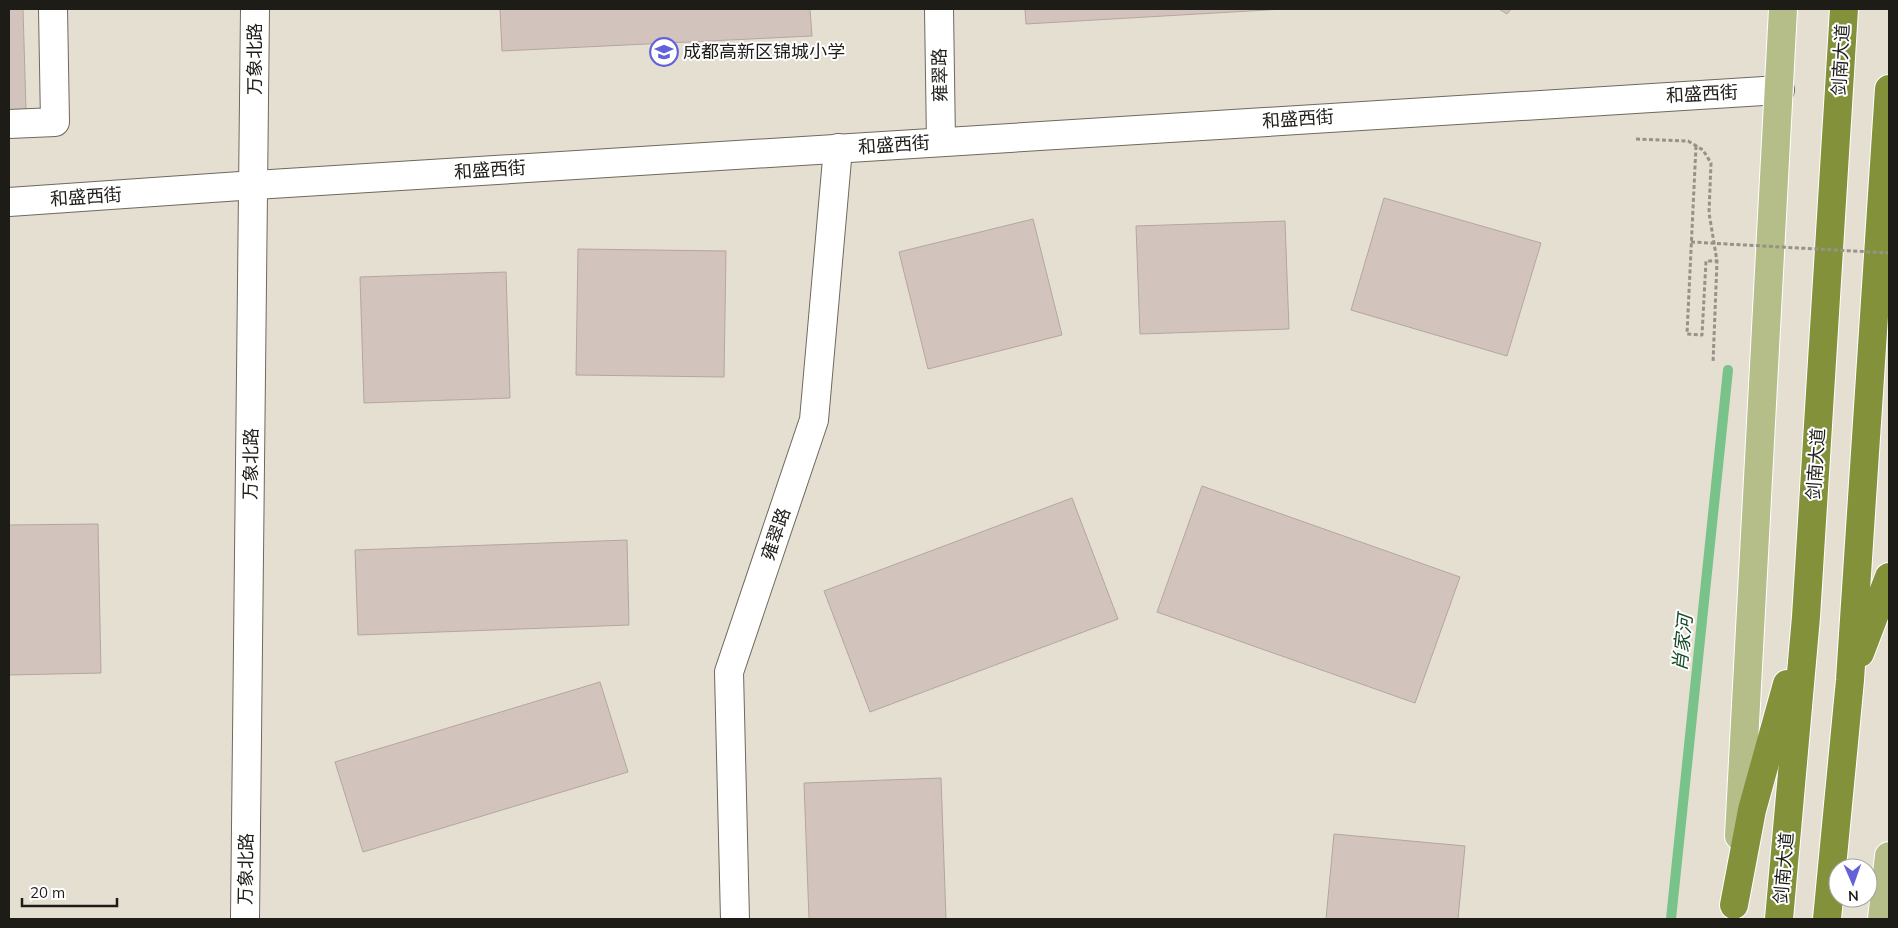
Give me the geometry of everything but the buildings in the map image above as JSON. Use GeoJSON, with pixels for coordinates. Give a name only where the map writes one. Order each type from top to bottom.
{"type":"FeatureCollection","features":[{"type":"Feature","properties":{"kind":"highway","name":"剑南大道"},"geometry":{"type":"LineString","coordinates":[[1779,919],[1806,617],[1844,9]]}},
{"type":"Feature","properties":{"kind":"highway"},"geometry":{"type":"LineString","coordinates":[[1827,919],[1850,680],[1889,89]]}},
{"type":"Feature","properties":{"kind":"highway"},"geometry":{"type":"LineString","coordinates":[[1850,680],[1889,577]]}},
{"type":"Feature","properties":{"kind":"highway"},"geometry":{"type":"LineString","coordinates":[[1734,912],[1752,810],[1806,617]]}},
{"type":"Feature","properties":{"kind":"main road"},"geometry":{"type":"LineString","coordinates":[[1734,912],[1783,9]]}},
{"type":"Feature","properties":{"kind":"main road"},"geometry":{"type":"LineString","coordinates":[[1882,919],[1889,856]]}},
{"type":"Feature","properties":{"kind":"street"},"geometry":{"type":"LineString","coordinates":[[9,124],[55,122],[53,9]]}},
{"type":"Feature","properties":{"kind":"street","name":"万象北路"},"geometry":{"type":"LineString","coordinates":[[246,919],[255,185],[255,9]]}},
{"type":"Feature","properties":{"kind":"street","name":"雍翠路"},"geometry":{"type":"LineString","coordinates":[[940,9],[941,142]]}},
{"type":"Feature","properties":{"kind":"street","name":"和盛西街"},"geometry":{"type":"LineString","coordinates":[[9,202],[838,148],[1780,90]]}},
{"type":"Feature","properties":{"kind":"street","name":"雍翠路"},"geometry":{"type":"LineString","coordinates":[[735,919],[729,672],[814,420],[838,148]]}},
{"type":"Feature","properties":{"kind":"path"},"geometry":{"type":"LineString","coordinates":[[1636,139],[1688,142],[1703,150],[1711,163],[1709,213],[1718,261],[1713,363]]}},
{"type":"Feature","properties":{"kind":"path"},"geometry":{"type":"LineString","coordinates":[[1696,146],[1687,334],[1702,335],[1706,261],[1718,261]]}},
{"type":"Feature","properties":{"kind":"path"},"geometry":{"type":"LineString","coordinates":[[1691,242],[1889,253]]}},
{"type":"Feature","properties":{"kind":"waterway","name":"肖家河"},"geometry":{"type":"LineString","coordinates":[[1671,919],[1728,370]]}},
{"type":"Feature","properties":{"kind":"place","name":"成都高新区锦城小学"},"geometry":{"type":"Point","coordinates":[664,52]}}]}
